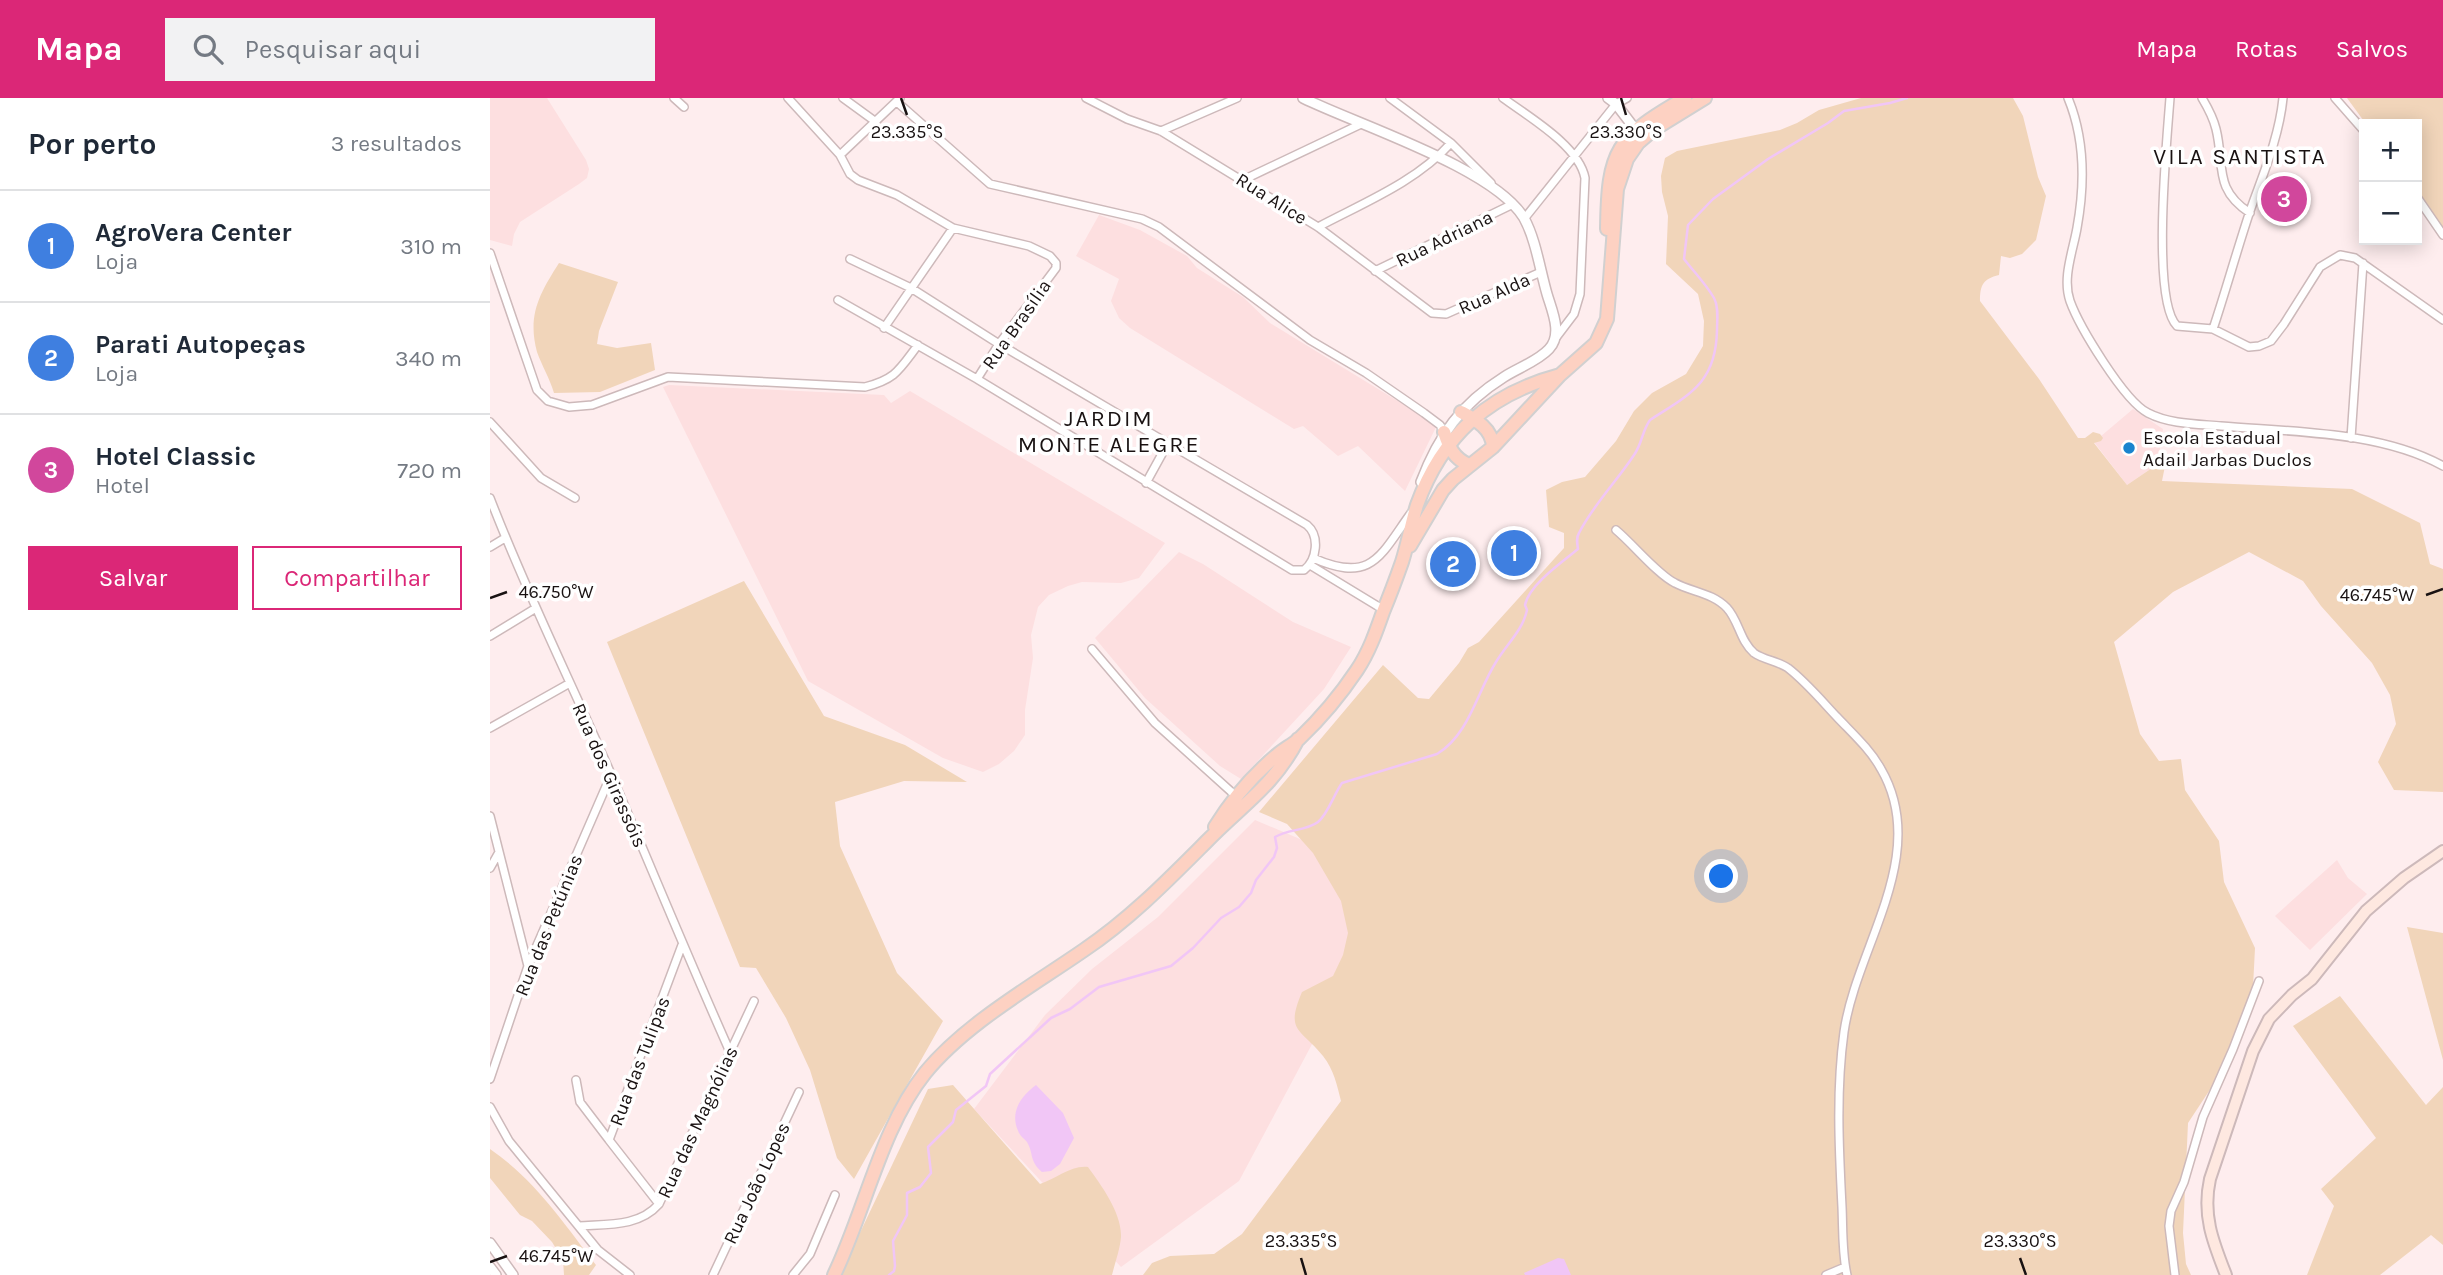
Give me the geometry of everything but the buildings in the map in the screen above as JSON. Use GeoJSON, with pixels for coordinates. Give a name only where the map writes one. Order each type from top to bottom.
{"type":"FeatureCollection","features":[{"type":"Feature","properties":{"kind":"main road"},"geometry":{"type":"LineString","coordinates":[[1610,261],[1606,230],[1610,176],[1622,145],[1634,129],[1685,98]]}},
{"type":"Feature","properties":{"kind":"main road"},"geometry":{"type":"LineString","coordinates":[[1403,559],[1443,490],[1493,447],[1560,375],[1596,343],[1605,327],[1617,189],[1622,170],[1631,151],[1653,130],[1705,98]]}},
{"type":"Feature","properties":{"kind":"main road"},"geometry":{"type":"LineString","coordinates":[[1208,840],[1237,797],[1277,755],[1298,739],[1317,719],[1358,669],[1374,638],[1403,559],[1418,504],[1431,473],[1460,429],[1492,404],[1560,375]]}},
{"type":"Feature","properties":{"kind":"main road"},"geometry":{"type":"LineString","coordinates":[[1461,412],[1482,425],[1489,433],[1493,447]]}},
{"type":"Feature","properties":{"kind":"main road"},"geometry":{"type":"LineString","coordinates":[[1444,432],[1456,457],[1469,465]]}},
{"type":"Feature","properties":{"kind":"main road"},"geometry":{"type":"LineString","coordinates":[[834,1275],[897,1118],[925,1073],[962,1038],[1002,1006],[1115,927],[1167,882],[1266,786],[1286,762],[1298,739]]}},
{"type":"Feature","properties":{"kind":"main road"},"geometry":{"type":"LineString","coordinates":[[2224,1275],[2205,1200],[2253,1051],[2269,1019],[2312,979],[2366,911],[2404,878],[2443,851]]}},
{"type":"Feature","properties":{"kind":"street"},"geometry":{"type":"LineString","coordinates":[[674,98],[684,107]]}},
{"type":"Feature","properties":{"kind":"street"},"geometry":{"type":"LineString","coordinates":[[788,98],[840,155],[850,174],[897,195],[953,228],[884,328]]}},
{"type":"Feature","properties":{"kind":"street"},"geometry":{"type":"LineString","coordinates":[[843,98],[876,122]]}},
{"type":"Feature","properties":{"kind":"street","name":"Rua Alice"},"geometry":{"type":"LineString","coordinates":[[1086,98],[1127,119],[1161,131],[1243,180],[1318,227],[1432,313],[1446,314]]}},
{"type":"Feature","properties":{"kind":"street"},"geometry":{"type":"LineString","coordinates":[[1161,131],[1237,98]]}},
{"type":"Feature","properties":{"kind":"street"},"geometry":{"type":"LineString","coordinates":[[1303,98],[1439,157],[1499,191]]}},
{"type":"Feature","properties":{"kind":"street"},"geometry":{"type":"LineString","coordinates":[[1390,98],[1451,143],[1513,204],[1524,219],[1555,321],[1555,339]]}},
{"type":"Feature","properties":{"kind":"street"},"geometry":{"type":"LineString","coordinates":[[1312,561],[1351,569],[1368,565],[1378,559],[1418,504],[1421,482],[1444,432],[1485,390],[1546,352],[1574,314],[1580,294],[1585,178],[1583,168],[1574,155],[1542,127],[1503,98]]}},
{"type":"Feature","properties":{"kind":"street"},"geometry":{"type":"LineString","coordinates":[[1608,98],[1616,104],[1634,129]]}},
{"type":"Feature","properties":{"kind":"street"},"geometry":{"type":"LineString","coordinates":[[1524,219],[1616,104],[1627,98]]}},
{"type":"Feature","properties":{"kind":"street"},"geometry":{"type":"LineString","coordinates":[[2068,98],[2080,138],[2082,172],[2081,203],[2068,288],[2076,315],[2120,386],[2147,413],[2177,422],[2351,438],[2417,453],[2443,466]]}},
{"type":"Feature","properties":{"kind":"street"},"geometry":{"type":"LineString","coordinates":[[2170,98],[2161,226],[2167,304],[2176,326],[2213,329],[2249,347],[2271,341],[2320,267],[2340,255],[2363,263],[2443,320]]}},
{"type":"Feature","properties":{"kind":"street"},"geometry":{"type":"LineString","coordinates":[[2202,98],[2216,130],[2220,164],[2228,194],[2237,205],[2250,213]]}},
{"type":"Feature","properties":{"kind":"street"},"geometry":{"type":"LineString","coordinates":[[2213,329],[2270,158],[2283,98]]}},
{"type":"Feature","properties":{"kind":"street"},"geometry":{"type":"LineString","coordinates":[[2335,98],[2359,125]]}},
{"type":"Feature","properties":{"kind":"street"},"geometry":{"type":"LineString","coordinates":[[840,155],[898,100],[990,184],[1142,219],[1159,227],[1310,340],[1366,373],[1424,413],[1440,425],[1444,432]]}},
{"type":"Feature","properties":{"kind":"street"},"geometry":{"type":"LineString","coordinates":[[1243,180],[1361,124]]}},
{"type":"Feature","properties":{"kind":"street"},"geometry":{"type":"LineString","coordinates":[[1318,227],[1397,185],[1439,157],[1451,143]]}},
{"type":"Feature","properties":{"kind":"street","name":"Rua Adriana"},"geometry":{"type":"LineString","coordinates":[[1376,271],[1513,204]]}},
{"type":"Feature","properties":{"kind":"street"},"geometry":{"type":"LineString","coordinates":[[2422,204],[2443,235]]}},
{"type":"Feature","properties":{"kind":"street","name":"Rua Brasília"},"geometry":{"type":"LineString","coordinates":[[953,228],[1029,246],[1055,260],[1056,268],[999,344],[977,379]]}},
{"type":"Feature","properties":{"kind":"street"},"geometry":{"type":"LineString","coordinates":[[490,253],[537,390],[548,401],[569,407],[592,404],[668,377],[864,387],[885,382],[898,372],[918,345]]}},
{"type":"Feature","properties":{"kind":"street"},"geometry":{"type":"LineString","coordinates":[[838,300],[977,379],[1292,570],[1304,570],[1312,561],[1315,538],[1307,525],[999,344],[911,288],[850,259]]}},
{"type":"Feature","properties":{"kind":"street"},"geometry":{"type":"LineString","coordinates":[[2351,438],[2363,263]]}},
{"type":"Feature","properties":{"kind":"street","name":"Rua Alda"},"geometry":{"type":"LineString","coordinates":[[1446,314],[1541,272]]}},
{"type":"Feature","properties":{"kind":"street"},"geometry":{"type":"LineString","coordinates":[[490,422],[541,478],[575,498]]}},
{"type":"Feature","properties":{"kind":"street"},"geometry":{"type":"LineString","coordinates":[[1146,483],[1168,443]]}},
{"type":"Feature","properties":{"kind":"street","name":"Rua dos Girassóis"},"geometry":{"type":"LineString","coordinates":[[490,498],[505,538],[730,1052]]}},
{"type":"Feature","properties":{"kind":"street"},"geometry":{"type":"LineString","coordinates":[[1616,530],[1673,583],[1719,601],[1728,610],[1748,646],[1756,654],[1787,668],[1813,691],[1865,747],[1891,788],[1898,839],[1891,881],[1856,979],[1844,1030],[1839,1083],[1839,1153],[1846,1271],[1826,1275]]}},
{"type":"Feature","properties":{"kind":"street"},"geometry":{"type":"LineString","coordinates":[[490,547],[505,538]]}},
{"type":"Feature","properties":{"kind":"street"},"geometry":{"type":"LineString","coordinates":[[1312,561],[1384,610]]}},
{"type":"Feature","properties":{"kind":"street"},"geometry":{"type":"LineString","coordinates":[[490,636],[536,608]]}},
{"type":"Feature","properties":{"kind":"street"},"geometry":{"type":"LineString","coordinates":[[1092,649],[1154,723],[1237,797]]}},
{"type":"Feature","properties":{"kind":"street"},"geometry":{"type":"LineString","coordinates":[[490,728],[570,683]]}},
{"type":"Feature","properties":{"kind":"street","name":"Rua das Petúnias"},"geometry":{"type":"LineString","coordinates":[[490,1079],[528,966],[611,775]]}},
{"type":"Feature","properties":{"kind":"street"},"geometry":{"type":"LineString","coordinates":[[490,818],[528,966]]}},
{"type":"Feature","properties":{"kind":"street"},"geometry":{"type":"LineString","coordinates":[[490,868],[498,853]]}},
{"type":"Feature","properties":{"kind":"street","name":"Rua das Tulipas"},"geometry":{"type":"LineString","coordinates":[[659,1204],[609,1140],[682,945]]}},
{"type":"Feature","properties":{"kind":"street"},"geometry":{"type":"LineString","coordinates":[[2175,1275],[2169,1226],[2171,1211],[2184,1182],[2203,1117],[2259,981]]}},
{"type":"Feature","properties":{"kind":"street","name":"Rua das Magnólias"},"geometry":{"type":"LineString","coordinates":[[579,1226],[639,1220],[652,1213],[659,1204],[754,1001]]}},
{"type":"Feature","properties":{"kind":"street"},"geometry":{"type":"LineString","coordinates":[[576,1080],[580,1102],[609,1140]]}},
{"type":"Feature","properties":{"kind":"street","name":"Rua João Lopes"},"geometry":{"type":"LineString","coordinates":[[713,1275],[799,1092]]}},
{"type":"Feature","properties":{"kind":"street"},"geometry":{"type":"LineString","coordinates":[[490,1107],[509,1140],[598,1251],[630,1275]]}},
{"type":"Feature","properties":{"kind":"street"},"geometry":{"type":"LineString","coordinates":[[793,1275],[810,1254],[835,1195]]}},
{"type":"Feature","properties":{"kind":"street"},"geometry":{"type":"LineString","coordinates":[[490,1243],[513,1275]]}},
{"type":"Feature","properties":{"kind":"street"},"geometry":{"type":"LineString","coordinates":[[490,1267],[496,1275]]}},
{"type":"Feature","properties":{"kind":"shaded area"},"geometry":{"type":"Polygon","coordinates":[[[490,98],[547,98],[589,169],[587,178],[520,222],[512,246],[490,240],[490,98]]]}},
{"type":"Feature","properties":{"kind":"shaded area"},"geometry":{"type":"Polygon","coordinates":[[[1861,98],[2013,98],[2023,116],[2038,177],[2046,196],[2036,240],[2022,254],[2010,258],[2001,256],[1999,275],[1989,278],[1984,284],[1980,301],[2039,379],[2078,438],[2085,438],[2093,432],[2100,434],[2103,438],[2101,441],[2094,443],[2127,485],[2152,468],[2159,454],[2166,461],[2162,481],[2352,489],[2420,523],[2430,564],[2443,569],[2443,792],[2394,790],[2378,762],[2396,724],[2390,695],[2372,663],[2321,606],[2303,581],[2249,552],[2173,592],[2114,642],[2140,734],[2159,761],[2181,759],[2185,790],[2219,841],[2224,882],[2255,948],[2253,987],[2234,1040],[2215,1082],[2188,1123],[2183,1233],[2186,1264],[2191,1275],[1143,1275],[1152,1263],[1170,1256],[1214,1254],[1242,1234],[1341,1101],[1330,1067],[1302,1034],[1295,1022],[1295,1015],[1302,992],[1333,976],[1343,955],[1348,933],[1341,901],[1313,853],[1287,824],[1259,812],[1383,665],[1418,698],[1429,699],[1468,648],[1479,642],[1564,548],[1564,533],[1549,527],[1546,490],[1562,482],[1585,477],[1616,441],[1634,411],[1652,393],[1686,374],[1703,346],[1704,321],[1698,294],[1666,264],[1668,216],[1661,176],[1665,158],[1677,151],[1780,130],[1819,110],[1861,98]]]}},
{"type":"Feature","properties":{"kind":"shaded area"},"geometry":{"type":"Polygon","coordinates":[[[2347,98],[2443,98],[2443,233],[2422,203],[2422,119],[2362,119],[2347,98]]]}},
{"type":"Feature","properties":{"kind":"shaded area"},"geometry":{"type":"Polygon","coordinates":[[[1099,215],[1140,230],[1187,256],[1197,268],[1243,297],[1270,323],[1437,425],[1405,491],[1358,446],[1338,456],[1303,426],[1294,429],[1130,328],[1119,318],[1111,301],[1119,279],[1076,256],[1099,215]]]}},
{"type":"Feature","properties":{"kind":"shaded area"},"geometry":{"type":"Polygon","coordinates":[[[559,263],[618,282],[599,331],[597,344],[617,348],[651,343],[655,370],[600,392],[554,393],[537,352],[534,327],[537,305],[559,263]]]}},
{"type":"Feature","properties":{"kind":"shaded area"},"geometry":{"type":"Polygon","coordinates":[[[669,385],[884,395],[891,403],[910,391],[1165,543],[1139,578],[1121,583],[1082,582],[1068,586],[1049,595],[1038,607],[1031,635],[1033,658],[1025,710],[1025,735],[1014,751],[999,764],[983,772],[943,758],[808,681],[663,387],[669,385]]]}},
{"type":"Feature","properties":{"kind":"shaded area","name":"Escola Estadual Adail Jarbas Duclos"},"geometry":{"type":"Polygon","coordinates":[[[2133,409],[2163,429],[2159,454],[2152,468],[2127,485],[2094,442],[2133,409]]]}},
{"type":"Feature","properties":{"kind":"shaded area"},"geometry":{"type":"Polygon","coordinates":[[[1179,552],[1203,564],[1293,622],[1351,647],[1324,689],[1241,779],[1220,766],[1145,698],[1095,638],[1179,552]]]}},
{"type":"Feature","properties":{"kind":"shaded area"},"geometry":{"type":"Polygon","coordinates":[[[744,581],[824,716],[905,745],[967,782],[904,781],[835,802],[840,846],[897,973],[943,1021],[854,1179],[837,1158],[810,1070],[786,1018],[756,968],[740,967],[607,642],[744,581]]]}},
{"type":"Feature","properties":{"kind":"shaded area"},"geometry":{"type":"Polygon","coordinates":[[[1255,820],[1307,842],[1329,862],[1367,941],[1239,1181],[1121,1267],[974,1109],[1045,1015],[1092,969],[1158,917],[1255,820]]]}},
{"type":"Feature","properties":{"kind":"shaded area"},"geometry":{"type":"Polygon","coordinates":[[[2337,860],[2348,878],[2367,894],[2310,950],[2275,916],[2337,860]]]}},
{"type":"Feature","properties":{"kind":"shaded area"},"geometry":{"type":"Polygon","coordinates":[[[2407,927],[2443,933],[2443,1060],[2407,927]]]}},
{"type":"Feature","properties":{"kind":"shaded area"},"geometry":{"type":"Polygon","coordinates":[[[2340,996],[2426,1105],[2443,1087],[2443,1245],[2431,1235],[2380,1275],[2307,1275],[2334,1206],[2321,1189],[2376,1138],[2293,1026],[2340,996]]]}},
{"type":"Feature","properties":{"kind":"shaded area"},"geometry":{"type":"Polygon","coordinates":[[[953,1085],[1040,1184],[1070,1170],[1088,1167],[1110,1200],[1118,1218],[1121,1237],[1112,1275],[840,1275],[928,1089],[953,1085]]]}},
{"type":"Feature","properties":{"kind":"shaded area"},"geometry":{"type":"Polygon","coordinates":[[[1036,1085],[1063,1113],[1074,1138],[1060,1164],[1051,1171],[1042,1172],[1038,1168],[1027,1142],[1016,1126],[1018,1106],[1036,1085]]]}},
{"type":"Feature","properties":{"kind":"shaded area"},"geometry":{"type":"Polygon","coordinates":[[[490,1149],[521,1174],[560,1218],[596,1265],[589,1275],[564,1275],[563,1260],[552,1242],[532,1221],[520,1215],[490,1178],[490,1149]]]}},
{"type":"Feature","properties":{"kind":"shaded area"},"geometry":{"type":"Polygon","coordinates":[[[1558,1258],[1564,1259],[1571,1275],[1524,1273],[1558,1258]]]}},
{"type":"Feature","properties":{"kind":"waterway"},"geometry":{"type":"LineString","coordinates":[[889,1275],[895,1266],[893,1241],[907,1215],[907,1193],[920,1187],[931,1173],[928,1147],[953,1122],[956,1110],[986,1086],[990,1074],[1051,1018],[1070,1009],[1099,987],[1171,966],[1193,948],[1221,918],[1239,907],[1251,893],[1256,880],[1274,857],[1277,848],[1275,837],[1318,822],[1342,783],[1437,754],[1457,736],[1489,674],[1522,624],[1528,597],[1547,574],[1578,549],[1577,537],[1598,503],[1634,455],[1650,420],[1689,394],[1706,375],[1712,363],[1717,330],[1717,305],[1684,259],[1688,225],[1713,199],[1768,159],[1844,111],[1907,98]]}},
{"type":"Feature","properties":{"kind":"place","name":"Hotel Classic"},"geometry":{"type":"Point","coordinates":[2284,199]}},
{"type":"Feature","properties":{"kind":"place","name":"Escola Estadual Adail Jarbas Duclos"},"geometry":{"type":"Point","coordinates":[2129,448]}},
{"type":"Feature","properties":{"kind":"place","name":"AgroVera Center"},"geometry":{"type":"Point","coordinates":[1514,553]}},
{"type":"Feature","properties":{"kind":"place","name":"Parati Autopeças"},"geometry":{"type":"Point","coordinates":[1453,564]}},
{"type":"Feature","properties":{"kind":"district","name":"VILA SANTISTA"},"geometry":{"type":"Point","coordinates":[2240,156]}},
{"type":"Feature","properties":{"kind":"district","name":"JARDIM MONTE ALEGRE"},"geometry":{"type":"Point","coordinates":[1109,431]}}]}
